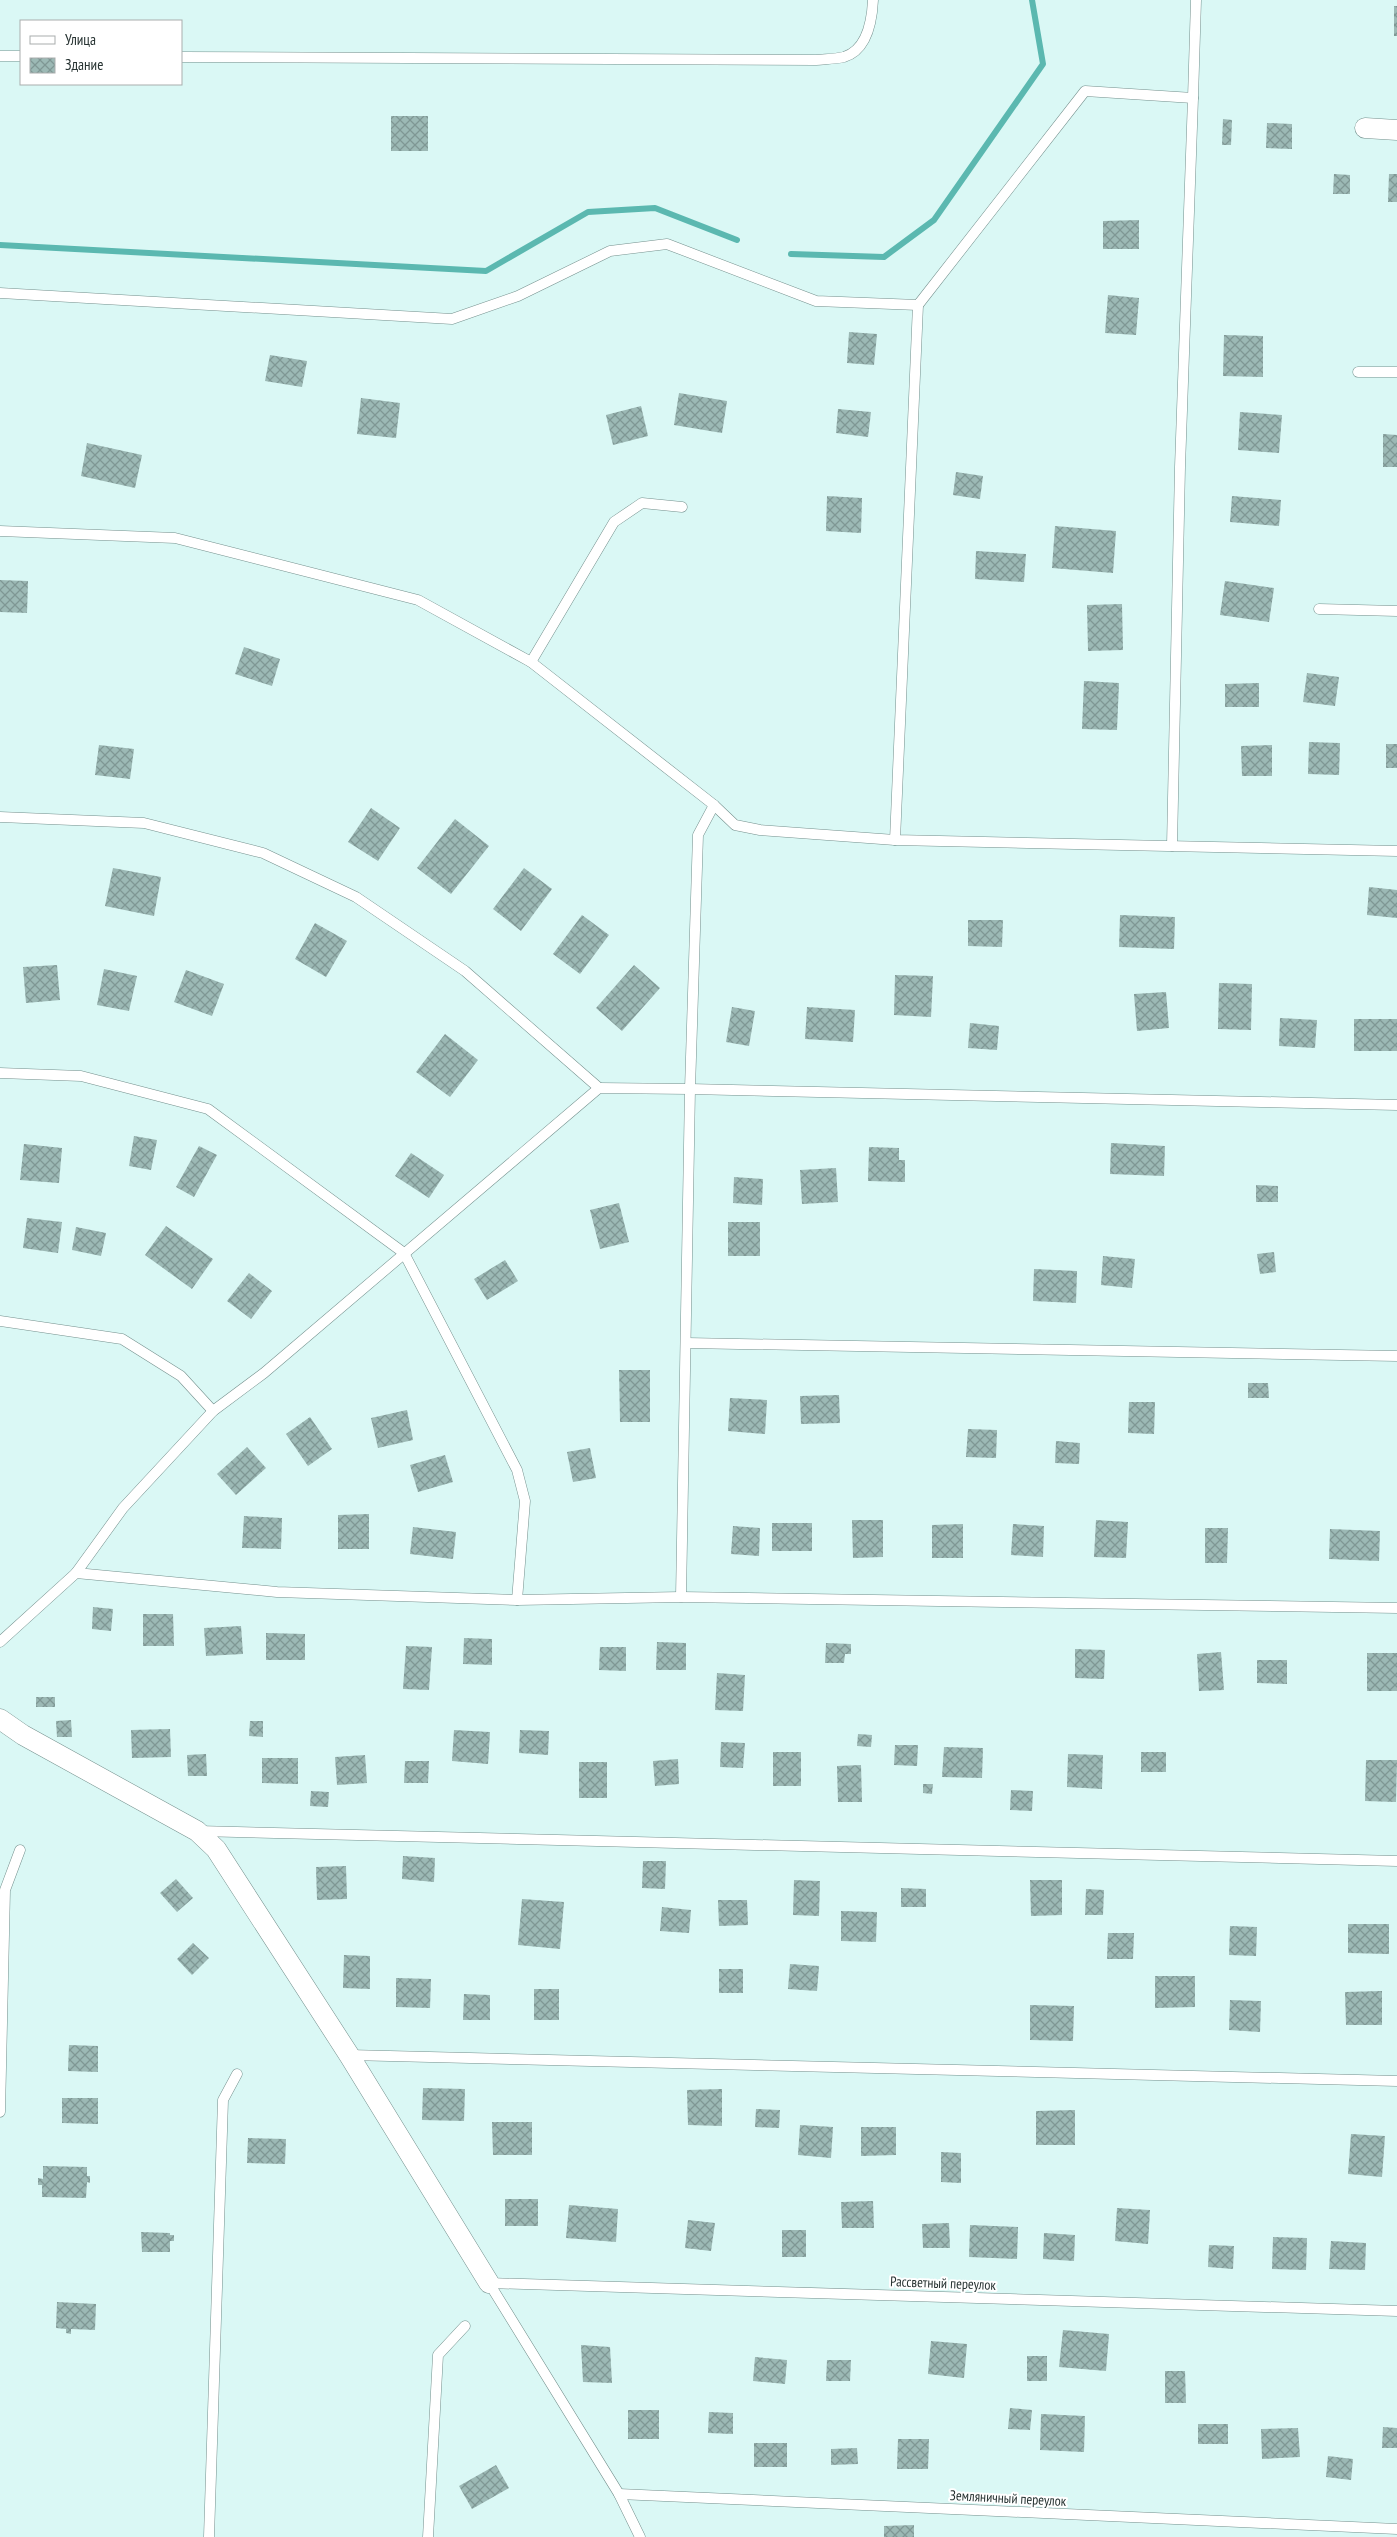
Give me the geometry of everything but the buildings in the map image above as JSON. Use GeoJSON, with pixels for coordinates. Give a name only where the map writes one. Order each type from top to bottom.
{"type":"FeatureCollection","features":[{"type":"Feature","properties":{"kind":"street"},"geometry":{"type":"LineString","coordinates":[[1365,128],[1397,130]]}},
{"type":"Feature","properties":{"kind":"street"},"geometry":{"type":"LineString","coordinates":[[0,1719],[22,1735],[197,1831],[216,1849],[349,2055],[489,2283]]}},
{"type":"Feature","properties":{"kind":"lane"},"geometry":{"type":"LineString","coordinates":[[182,57],[816,60],[845,57],[863,42],[872,20],[873,0]]}},
{"type":"Feature","properties":{"kind":"lane"},"geometry":{"type":"LineString","coordinates":[[1172,846],[1180,467],[1196,0]]}},
{"type":"Feature","properties":{"kind":"lane"},"geometry":{"type":"LineString","coordinates":[[0,56],[20,56]]}},
{"type":"Feature","properties":{"kind":"lane"},"geometry":{"type":"LineString","coordinates":[[894,840],[918,305],[1085,92],[1193,98]]}},
{"type":"Feature","properties":{"kind":"lane"},"geometry":{"type":"LineString","coordinates":[[0,293],[452,319],[518,296],[610,251],[667,244],[816,301],[918,305]]}},
{"type":"Feature","properties":{"kind":"lane"},"geometry":{"type":"LineString","coordinates":[[1358,372],[1397,372]]}},
{"type":"Feature","properties":{"kind":"lane"},"geometry":{"type":"LineString","coordinates":[[532,662],[614,522],[642,503],[682,507]]}},
{"type":"Feature","properties":{"kind":"lane"},"geometry":{"type":"LineString","coordinates":[[0,531],[175,538],[418,600],[532,662],[714,805],[735,826],[760,830],[894,840],[1397,851]]}},
{"type":"Feature","properties":{"kind":"lane"},"geometry":{"type":"LineString","coordinates":[[1319,609],[1397,611]]}},
{"type":"Feature","properties":{"kind":"lane"},"geometry":{"type":"LineString","coordinates":[[681,1596],[687,1343],[690,1089],[698,835],[714,805]]}},
{"type":"Feature","properties":{"kind":"lane"},"geometry":{"type":"LineString","coordinates":[[0,817],[144,823],[263,853],[356,897],[465,971],[599,1088],[1397,1105]]}},
{"type":"Feature","properties":{"kind":"lane"},"geometry":{"type":"LineString","coordinates":[[0,1073],[81,1076],[208,1109],[404,1253],[517,1470],[525,1501],[517,1600]]}},
{"type":"Feature","properties":{"kind":"lane"},"geometry":{"type":"LineString","coordinates":[[0,1642],[76,1573],[123,1508],[213,1411],[264,1373],[599,1088]]}},
{"type":"Feature","properties":{"kind":"lane"},"geometry":{"type":"LineString","coordinates":[[0,1321],[122,1339],[181,1376],[213,1411]]}},
{"type":"Feature","properties":{"kind":"lane"},"geometry":{"type":"LineString","coordinates":[[687,1343],[1397,1356]]}},
{"type":"Feature","properties":{"kind":"lane"},"geometry":{"type":"LineString","coordinates":[[76,1573],[277,1592],[517,1600],[681,1596],[1397,1608]]}},
{"type":"Feature","properties":{"kind":"lane"},"geometry":{"type":"LineString","coordinates":[[197,1831],[1397,1861]]}},
{"type":"Feature","properties":{"kind":"lane"},"geometry":{"type":"LineString","coordinates":[[0,2112],[4,1890],[20,1850]]}},
{"type":"Feature","properties":{"kind":"lane"},"geometry":{"type":"LineString","coordinates":[[349,2055],[1397,2081]]}},
{"type":"Feature","properties":{"kind":"lane"},"geometry":{"type":"LineString","coordinates":[[209,2537],[223,2100],[237,2074]]}},
{"type":"Feature","properties":{"kind":"lane"},"geometry":{"type":"LineString","coordinates":[[489,2283],[619,2494],[640,2537]]}},
{"type":"Feature","properties":{"kind":"lane","name":"Рассветный переулок"},"geometry":{"type":"LineString","coordinates":[[489,2283],[1397,2311]]}},
{"type":"Feature","properties":{"kind":"lane"},"geometry":{"type":"LineString","coordinates":[[428,2537],[438,2355],[465,2326]]}},
{"type":"Feature","properties":{"kind":"lane","name":"Земляничный переулок"},"geometry":{"type":"LineString","coordinates":[[619,2494],[1397,2528]]}},
{"type":"Feature","properties":{"kind":"waterway"},"geometry":{"type":"LineString","coordinates":[[791,254],[884,257],[934,220],[1043,64],[1032,0]]}},
{"type":"Feature","properties":{"kind":"waterway"},"geometry":{"type":"LineString","coordinates":[[0,245],[486,271],[588,212],[655,208],[737,240]]}}]}
